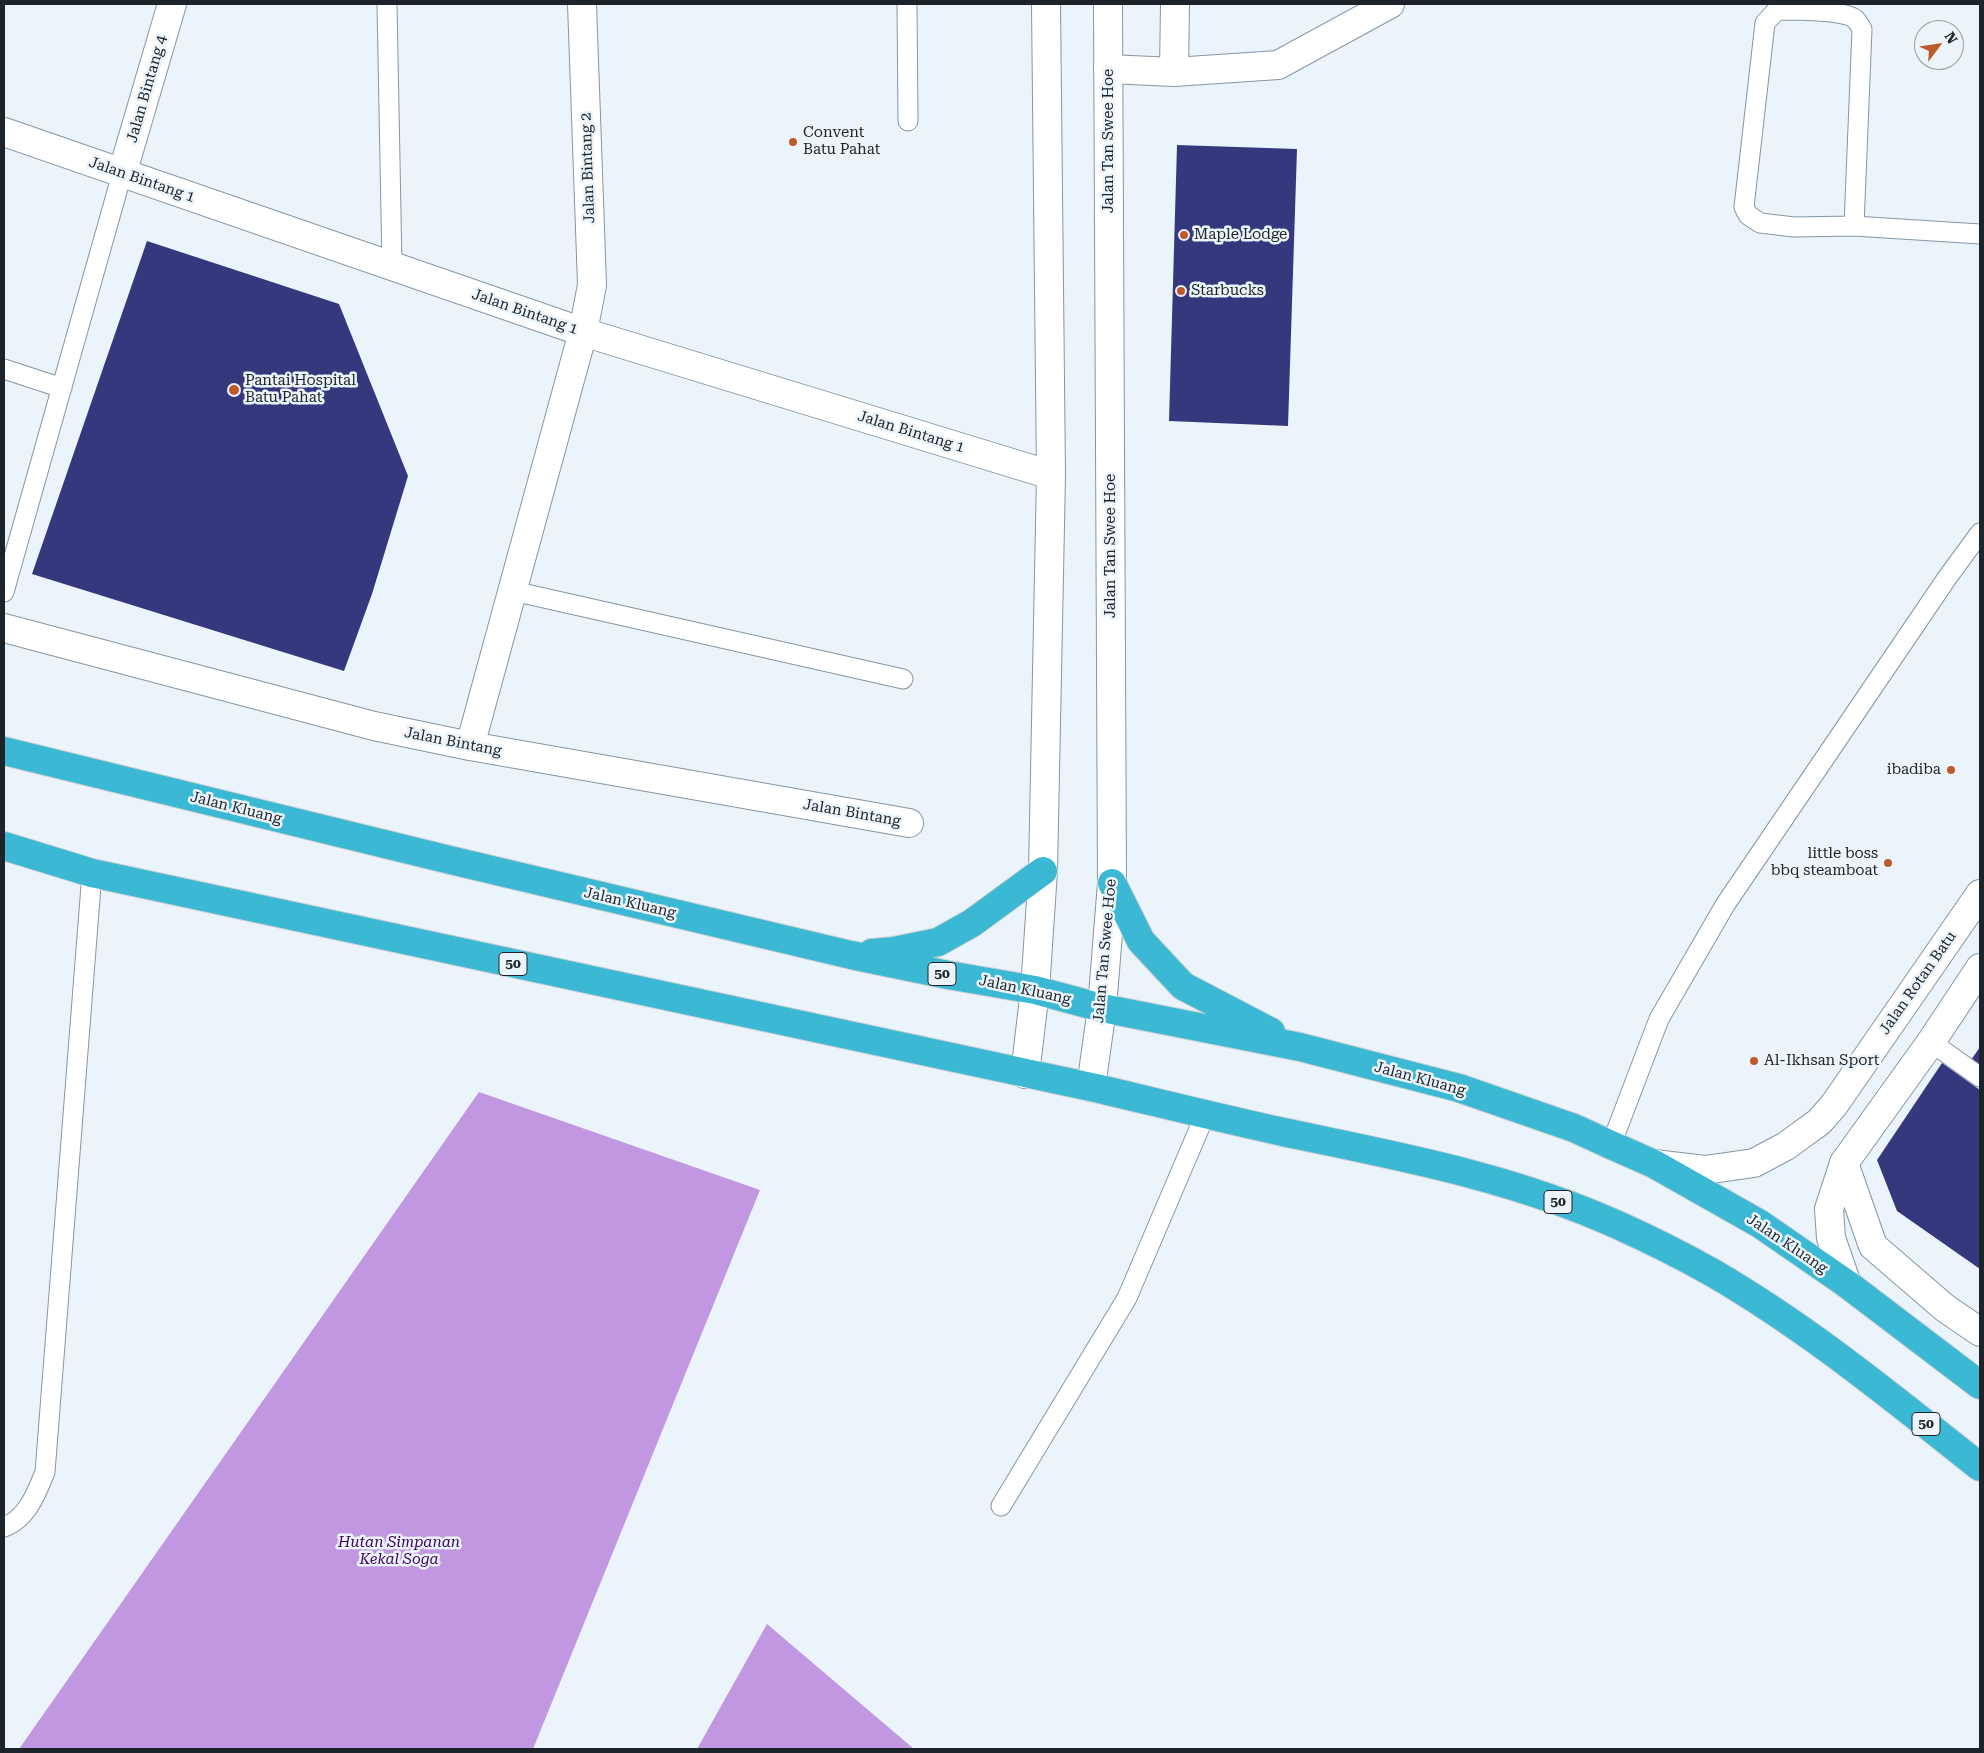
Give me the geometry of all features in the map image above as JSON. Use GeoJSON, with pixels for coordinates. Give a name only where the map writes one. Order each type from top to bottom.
{"type":"FeatureCollection","features":[{"type":"Feature","properties":{"kind":"highway","name":"Jalan Kluang"},"geometry":{"type":"LineString","coordinates":[[4,751],[460,863],[851,955],[1034,990],[1102,1008],[1300,1048],[1460,1088],[1574,1128],[1654,1164],[1760,1224],[1847,1284],[1980,1385]]}},
{"type":"Feature","properties":{"kind":"highway","name":"50"},"geometry":{"type":"LineString","coordinates":[[4,846],[92,873],[1091,1087],[1205,1116],[1440,1165],[1529,1191],[1619,1226],[1712,1272],[1790,1322],[1873,1382],[1980,1467]]}},
{"type":"Feature","properties":{"kind":"highway"},"geometry":{"type":"LineString","coordinates":[[851,955],[894,951],[938,942],[972,923],[1043,871]]}},
{"type":"Feature","properties":{"kind":"highway"},"geometry":{"type":"LineString","coordinates":[[1112,883],[1141,941],[1183,986],[1300,1048]]}},
{"type":"Feature","properties":{"kind":"street","name":"Jalan Bintang 4"},"geometry":{"type":"LineString","coordinates":[[122,174],[172,4]]}},
{"type":"Feature","properties":{"kind":"street","name":"Jalan Bintang 2"},"geometry":{"type":"LineString","coordinates":[[470,746],[583,332],[592,285],[582,4]]}},
{"type":"Feature","properties":{"kind":"street"},"geometry":{"type":"LineString","coordinates":[[1025,1074],[1034,990],[1043,871],[1051,475],[1046,4]]}},
{"type":"Feature","properties":{"kind":"street","name":"Jalan Tan Swee Hoe"},"geometry":{"type":"LineString","coordinates":[[1091,1087],[1102,1008],[1112,883],[1108,4]]}},
{"type":"Feature","properties":{"kind":"street"},"geometry":{"type":"LineString","coordinates":[[1174,4],[1174,72]]}},
{"type":"Feature","properties":{"kind":"street"},"geometry":{"type":"LineString","coordinates":[[1108,69],[1174,72],[1278,65],[1390,4]]}},
{"type":"Feature","properties":{"kind":"street","name":"Jalan Bintang 1"},"geometry":{"type":"LineString","coordinates":[[4,132],[583,332],[1051,475]]}},
{"type":"Feature","properties":{"kind":"street","name":"Jalan Bintang"},"geometry":{"type":"LineString","coordinates":[[4,628],[374,726],[470,746],[909,823]]}},
{"type":"Feature","properties":{"kind":"street","name":"Jalan Rotan Batu"},"geometry":{"type":"LineString","coordinates":[[1654,1164],[1706,1170],[1754,1163],[1786,1146],[1819,1122],[1834,1105],[1980,894]]}},
{"type":"Feature","properties":{"kind":"street"},"geometry":{"type":"LineString","coordinates":[[1847,1284],[1831,1238],[1829,1209],[1844,1163],[1931,1042],[1980,968]]}},
{"type":"Feature","properties":{"kind":"street"},"geometry":{"type":"LineString","coordinates":[[1844,1163],[1873,1246],[1945,1308],[1980,1332]]}},
{"type":"Feature","properties":{"kind":"lane"},"geometry":{"type":"LineString","coordinates":[[387,4],[392,266]]}},
{"type":"Feature","properties":{"kind":"lane"},"geometry":{"type":"LineString","coordinates":[[907,4],[908,121]]}},
{"type":"Feature","properties":{"kind":"lane"},"geometry":{"type":"LineString","coordinates":[[1854,226],[1862,29],[1855,18],[1843,14],[1796,9],[1777,10],[1765,24],[1744,207],[1748,215],[1760,223],[1794,228],[1854,226],[1980,234]]}},
{"type":"Feature","properties":{"kind":"lane"},"geometry":{"type":"LineString","coordinates":[[4,592],[122,174]]}},
{"type":"Feature","properties":{"kind":"lane"},"geometry":{"type":"LineString","coordinates":[[4,369],[62,388]]}},
{"type":"Feature","properties":{"kind":"lane"},"geometry":{"type":"LineString","coordinates":[[1611,1145],[1660,1019],[1725,905],[1947,578],[1980,533]]}},
{"type":"Feature","properties":{"kind":"lane"},"geometry":{"type":"LineString","coordinates":[[513,591],[903,679]]}},
{"type":"Feature","properties":{"kind":"lane"},"geometry":{"type":"LineString","coordinates":[[4,1527],[12,1524],[35,1498],[45,1472],[92,873]]}},
{"type":"Feature","properties":{"kind":"lane"},"geometry":{"type":"LineString","coordinates":[[1931,1042],[1980,1077]]}},
{"type":"Feature","properties":{"kind":"lane"},"geometry":{"type":"LineString","coordinates":[[1001,1506],[1127,1298],[1205,1116]]}},
{"type":"Feature","properties":{"kind":"green space","name":"Hutan Simpanan Kekal Soga"},"geometry":{"type":"Polygon","coordinates":[[[479,1092],[760,1190],[533,1749],[19,1749],[479,1092]]]}},
{"type":"Feature","properties":{"kind":"green space"},"geometry":{"type":"Polygon","coordinates":[[[767,1624],[914,1749],[697,1749],[767,1624]]]}},
{"type":"Feature","properties":{"kind":"building"},"geometry":{"type":"Polygon","coordinates":[[[1177,145],[1297,149],[1288,426],[1169,421],[1177,145]]]}},
{"type":"Feature","properties":{"kind":"building","name":"Pantai Hospital Batu Pahat"},"geometry":{"type":"Polygon","coordinates":[[[147,241],[339,304],[408,476],[372,594],[344,671],[32,574],[147,241]]]}},
{"type":"Feature","properties":{"kind":"building"},"geometry":{"type":"Polygon","coordinates":[[[1980,1047],[1980,1066],[1971,1060],[1980,1047]]]}},
{"type":"Feature","properties":{"kind":"building"},"geometry":{"type":"Polygon","coordinates":[[[1942,1063],[1980,1090],[1980,1269],[1897,1211],[1877,1160],[1942,1063]]]}},
{"type":"Feature","properties":{"kind":"place","name":"Convent Batu Pahat"},"geometry":{"type":"Point","coordinates":[793,142]}},
{"type":"Feature","properties":{"kind":"place","name":"Maple Lodge"},"geometry":{"type":"Point","coordinates":[1184,235]}},
{"type":"Feature","properties":{"kind":"place","name":"Starbucks"},"geometry":{"type":"Point","coordinates":[1181,291]}},
{"type":"Feature","properties":{"kind":"place","name":"Pantai Hospital Batu Pahat"},"geometry":{"type":"Point","coordinates":[234,390]}},
{"type":"Feature","properties":{"kind":"place","name":"ibadiba"},"geometry":{"type":"Point","coordinates":[1951,770]}},
{"type":"Feature","properties":{"kind":"place","name":"little boss bbq steamboat"},"geometry":{"type":"Point","coordinates":[1888,863]}},
{"type":"Feature","properties":{"kind":"place","name":"Al-Ikhsan Sport"},"geometry":{"type":"Point","coordinates":[1754,1061]}}]}
